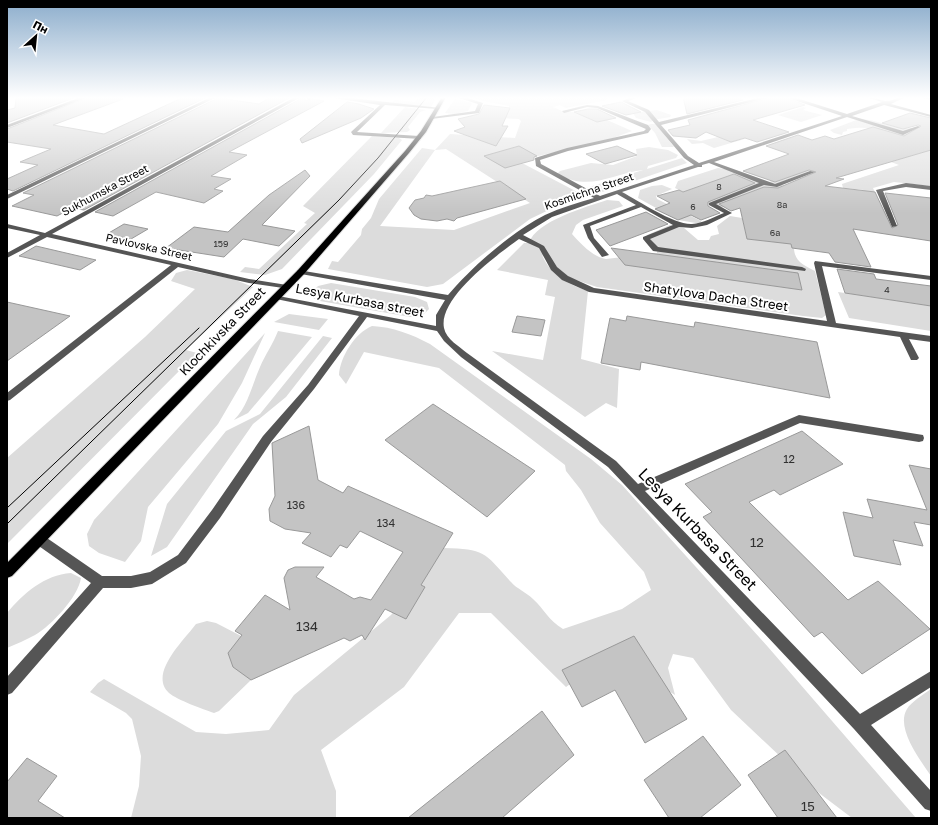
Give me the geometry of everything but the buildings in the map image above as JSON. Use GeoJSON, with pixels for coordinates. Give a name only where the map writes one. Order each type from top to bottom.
{"type":"FeatureCollection","features":[{"type":"Feature","properties":{"kind":"main road","name":"Klochkivska Street"},"geometry":{"type":"LineString","coordinates":[[7,572],[287,287],[421,136]]}},
{"type":"Feature","properties":{"kind":"street"},"geometry":{"type":"LineString","coordinates":[[7,196],[134,136]]}},
{"type":"Feature","properties":{"kind":"street","name":"Sukhumska Street"},"geometry":{"type":"LineString","coordinates":[[7,256],[228,136]]}},
{"type":"Feature","properties":{"kind":"street"},"geometry":{"type":"LineString","coordinates":[[392,136],[419,138]]}},
{"type":"Feature","properties":{"kind":"street"},"geometry":{"type":"LineString","coordinates":[[599,198],[538,165],[537,159],[567,150],[631,136]]}},
{"type":"Feature","properties":{"kind":"street"},"geometry":{"type":"LineString","coordinates":[[668,136],[686,157],[700,166]]}},
{"type":"Feature","properties":{"kind":"street","name":"Kosmichna Street"},"geometry":{"type":"LineString","coordinates":[[450,298],[467,278],[518,236],[550,216],[599,198],[790,136]]}},
{"type":"Feature","properties":{"kind":"street"},"geometry":{"type":"LineString","coordinates":[[710,162],[775,186],[812,172]]}},
{"type":"Feature","properties":{"kind":"street"},"geometry":{"type":"LineString","coordinates":[[617,192],[678,225],[692,228],[729,213],[711,204],[764,183]]}},
{"type":"Feature","properties":{"kind":"street"},"geometry":{"type":"LineString","coordinates":[[894,226],[880,190],[906,185],[931,188]]}},
{"type":"Feature","properties":{"kind":"street"},"geometry":{"type":"LineString","coordinates":[[605,255],[591,238],[586,225],[641,205]]}},
{"type":"Feature","properties":{"kind":"street"},"geometry":{"type":"LineString","coordinates":[[678,225],[645,238],[656,249],[802,269]]}},
{"type":"Feature","properties":{"kind":"street","name":"Pavlovska Street"},"geometry":{"type":"LineString","coordinates":[[7,226],[249,281],[287,287]]}},
{"type":"Feature","properties":{"kind":"street","name":"Shatylova Dacha Street"},"geometry":{"type":"LineString","coordinates":[[518,236],[542,247],[554,268],[565,278],[592,290],[931,339]]}},
{"type":"Feature","properties":{"kind":"street"},"geometry":{"type":"LineString","coordinates":[[832,325],[818,263],[931,278]]}},
{"type":"Feature","properties":{"kind":"street"},"geometry":{"type":"LineString","coordinates":[[7,398],[176,265]]}},
{"type":"Feature","properties":{"kind":"street"},"geometry":{"type":"LineString","coordinates":[[301,272],[450,298]]}},
{"type":"Feature","properties":{"kind":"street","name":"Lesya Kurbasa street"},"geometry":{"type":"LineString","coordinates":[[276,297],[440,329]]}},
{"type":"Feature","properties":{"kind":"street","name":"Lesya Kurbasa Street"},"geometry":{"type":"LineString","coordinates":[[450,298],[440,317],[440,329],[452,345],[612,464],[859,724],[931,803]]}},
{"type":"Feature","properties":{"kind":"street"},"geometry":{"type":"LineString","coordinates":[[40,540],[100,582],[131,582],[152,578],[182,559],[216,514],[267,439],[311,387],[365,314]]}},
{"type":"Feature","properties":{"kind":"street"},"geometry":{"type":"LineString","coordinates":[[903,335],[914,358]]}},
{"type":"Feature","properties":{"kind":"street"},"geometry":{"type":"LineString","coordinates":[[637,490],[799,419],[919,438]]}},
{"type":"Feature","properties":{"kind":"street"},"geometry":{"type":"LineString","coordinates":[[7,688],[100,582]]}},
{"type":"Feature","properties":{"kind":"street"},"geometry":{"type":"LineString","coordinates":[[859,724],[931,678]]}},
{"type":"Feature","properties":{"kind":"shaded area"},"geometry":{"type":"Polygon","coordinates":[[[372,136],[399,138],[402,140],[374,174],[282,269],[265,275],[240,272],[245,267],[259,269],[307,224],[304,223],[315,213],[303,206],[372,136]]]}},
{"type":"Feature","properties":{"kind":"shaded area"},"geometry":{"type":"Polygon","coordinates":[[[449,136],[515,138],[516,136],[620,136],[605,141],[529,158],[518,164],[524,164],[583,195],[582,198],[553,208],[530,219],[443,284],[427,287],[328,269],[332,261],[338,262],[361,235],[362,229],[371,218],[379,199],[422,148],[435,150],[449,136]],[[446,149],[435,150],[380,226],[454,230],[530,203],[446,149]]]}},
{"type":"Feature","properties":{"kind":"shaded area"},"geometry":{"type":"Polygon","coordinates":[[[656,136],[665,136],[674,147],[662,147],[656,136]]]}},
{"type":"Feature","properties":{"kind":"shaded area"},"geometry":{"type":"Polygon","coordinates":[[[900,136],[913,136],[910,139],[900,136]]]}},
{"type":"Feature","properties":{"kind":"shaded area"},"geometry":{"type":"Polygon","coordinates":[[[718,137],[731,142],[748,138],[714,148],[703,143],[692,144],[687,139],[701,141],[718,137]]]}},
{"type":"Feature","properties":{"kind":"shaded area"},"geometry":{"type":"Polygon","coordinates":[[[649,147],[668,150],[678,155],[676,158],[648,166],[647,169],[682,158],[687,163],[599,193],[594,193],[583,189],[643,170],[590,182],[580,182],[557,174],[560,171],[591,163],[613,165],[637,156],[636,149],[649,147]]]}},
{"type":"Feature","properties":{"kind":"shaded area"},"geometry":{"type":"Polygon","coordinates":[[[931,150],[931,186],[894,182],[873,188],[877,197],[867,196],[864,190],[843,188],[842,184],[899,165],[891,162],[931,150]]]}},
{"type":"Feature","properties":{"kind":"shaded area"},"geometry":{"type":"Polygon","coordinates":[[[718,168],[738,171],[769,182],[807,168],[809,171],[779,183],[785,187],[746,208],[714,207],[675,188],[678,181],[718,168]]]}},
{"type":"Feature","properties":{"kind":"shaded area"},"geometry":{"type":"Polygon","coordinates":[[[662,185],[672,189],[656,196],[657,199],[701,221],[702,224],[678,220],[638,198],[640,190],[652,186],[662,185]]]}},
{"type":"Feature","properties":{"kind":"shaded area"},"geometry":{"type":"Polygon","coordinates":[[[607,200],[619,201],[623,206],[583,220],[576,225],[572,234],[583,246],[596,256],[606,259],[657,253],[657,246],[648,241],[647,235],[670,225],[684,228],[698,240],[709,240],[711,236],[719,234],[717,226],[730,216],[742,218],[747,239],[773,242],[789,239],[798,260],[815,271],[826,315],[822,318],[803,316],[597,287],[570,278],[542,255],[555,274],[567,282],[588,291],[581,359],[619,369],[617,408],[606,403],[585,417],[492,351],[543,360],[555,297],[545,295],[548,280],[497,270],[524,243],[529,243],[541,228],[563,216],[607,200]]]}},
{"type":"Feature","properties":{"kind":"shaded area"},"geometry":{"type":"Polygon","coordinates":[[[187,270],[233,279],[253,287],[186,350],[197,353],[7,544],[7,458],[145,337],[195,289],[171,281],[176,273],[187,270]]]}},
{"type":"Feature","properties":{"kind":"shaded area"},"geometry":{"type":"Polygon","coordinates":[[[331,283],[415,297],[427,302],[429,309],[423,315],[410,317],[320,301],[313,298],[311,293],[318,286],[331,283]]]}},
{"type":"Feature","properties":{"kind":"shaded area"},"geometry":{"type":"Polygon","coordinates":[[[838,292],[931,306],[931,331],[849,318],[838,292]]]}},
{"type":"Feature","properties":{"kind":"shaded area"},"geometry":{"type":"Polygon","coordinates":[[[289,314],[328,319],[319,330],[274,322],[289,314]]]}},
{"type":"Feature","properties":{"kind":"shaded area"},"geometry":{"type":"Polygon","coordinates":[[[372,326],[402,332],[430,344],[591,459],[622,485],[768,647],[916,818],[852,818],[819,793],[731,710],[693,658],[673,654],[668,668],[675,695],[653,681],[601,662],[566,687],[491,613],[459,613],[404,687],[321,750],[336,791],[336,818],[131,818],[139,786],[141,756],[132,719],[126,713],[90,692],[104,679],[196,732],[226,734],[269,730],[294,695],[391,615],[444,548],[476,551],[489,558],[513,584],[533,599],[554,622],[563,629],[622,609],[651,590],[644,572],[600,523],[581,490],[566,471],[565,465],[439,368],[364,352],[346,384],[339,375],[345,353],[360,334],[372,326]]]}},
{"type":"Feature","properties":{"kind":"shaded area"},"geometry":{"type":"Polygon","coordinates":[[[278,331],[312,337],[248,413],[234,420],[246,402],[264,358],[278,331]]]}},
{"type":"Feature","properties":{"kind":"shaded area"},"geometry":{"type":"Polygon","coordinates":[[[265,333],[242,383],[218,424],[148,507],[141,541],[125,562],[99,553],[89,546],[87,534],[94,520],[265,333]]]}},
{"type":"Feature","properties":{"kind":"shaded area"},"geometry":{"type":"Polygon","coordinates":[[[323,336],[332,338],[286,397],[253,424],[167,547],[151,556],[167,504],[226,431],[260,414],[323,336]]]}},
{"type":"Feature","properties":{"kind":"shaded area"},"geometry":{"type":"Polygon","coordinates":[[[71,573],[81,578],[75,594],[70,602],[49,625],[32,637],[7,648],[7,613],[20,599],[43,581],[61,574],[71,573]]]}},
{"type":"Feature","properties":{"kind":"shaded area"},"geometry":{"type":"Polygon","coordinates":[[[207,621],[216,623],[247,639],[251,680],[219,711],[214,713],[173,696],[164,686],[163,677],[169,660],[181,642],[196,624],[207,621]]]}},
{"type":"Feature","properties":{"kind":"shaded area"},"geometry":{"type":"Polygon","coordinates":[[[931,689],[931,776],[911,744],[904,725],[904,717],[911,704],[931,689]]]}},
{"type":"Feature","properties":{"kind":"tram line"},"geometry":{"type":"LineString","coordinates":[[7,524],[339,200],[378,158],[396,136]]}},
{"type":"Feature","properties":{"kind":"tram line"},"geometry":{"type":"LineString","coordinates":[[7,508],[199,328]]}}]}
